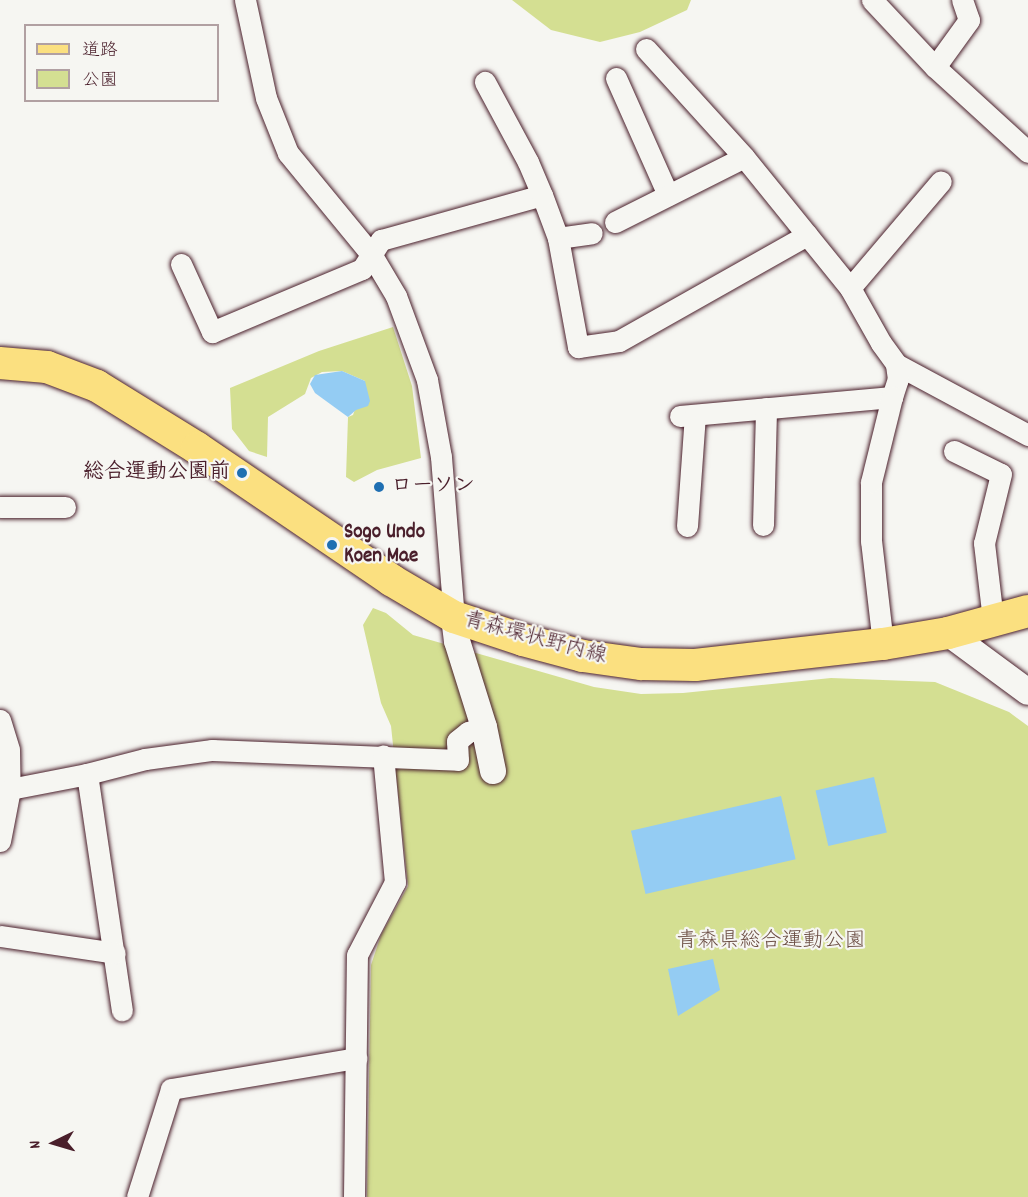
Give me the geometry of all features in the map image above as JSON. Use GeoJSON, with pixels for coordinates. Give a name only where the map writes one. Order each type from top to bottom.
{"type":"FeatureCollection","features":[{"type":"Feature","properties":{"kind":"main road","name":"青森環状野内線"},"geometry":{"type":"LineString","coordinates":[[0,363],[47,367],[97,386],[197,448],[392,580],[454,617],[523,640],[583,656],[641,664],[695,665],[883,644],[948,633],[1028,611]]}},
{"type":"Feature","properties":{"kind":"street"},"geometry":{"type":"LineString","coordinates":[[245,0],[266,98],[288,153],[371,254],[396,296],[427,380],[441,457],[457,641],[484,726],[493,771]]}},
{"type":"Feature","properties":{"kind":"street"},"geometry":{"type":"LineString","coordinates":[[872,0],[935,67],[1028,152]]}},
{"type":"Feature","properties":{"kind":"street"},"geometry":{"type":"LineString","coordinates":[[935,67],[969,20],[962,0]]}},
{"type":"Feature","properties":{"kind":"street"},"geometry":{"type":"LineString","coordinates":[[646,49],[744,157],[850,288],[880,343],[896,364],[1028,435]]}},
{"type":"Feature","properties":{"kind":"street"},"geometry":{"type":"LineString","coordinates":[[616,78],[668,195]]}},
{"type":"Feature","properties":{"kind":"street"},"geometry":{"type":"LineString","coordinates":[[485,82],[528,162],[558,238],[578,347],[619,341],[807,235]]}},
{"type":"Feature","properties":{"kind":"street"},"geometry":{"type":"LineString","coordinates":[[615,222],[744,157]]}},
{"type":"Feature","properties":{"kind":"street"},"geometry":{"type":"LineString","coordinates":[[850,288],[941,181]]}},
{"type":"Feature","properties":{"kind":"street"},"geometry":{"type":"LineString","coordinates":[[181,264],[212,332],[362,269],[381,240],[542,195]]}},
{"type":"Feature","properties":{"kind":"street"},"geometry":{"type":"LineString","coordinates":[[558,238],[592,233]]}},
{"type":"Feature","properties":{"kind":"street"},"geometry":{"type":"LineString","coordinates":[[883,644],[871,541],[871,482],[898,379],[896,364]]}},
{"type":"Feature","properties":{"kind":"street"},"geometry":{"type":"LineString","coordinates":[[687,526],[687,415],[892,397]]}},
{"type":"Feature","properties":{"kind":"street"},"geometry":{"type":"LineString","coordinates":[[763,525],[766,408]]}},
{"type":"Feature","properties":{"kind":"street"},"geometry":{"type":"LineString","coordinates":[[954,451],[1002,474],[984,543],[993,620]]}},
{"type":"Feature","properties":{"kind":"street"},"geometry":{"type":"LineString","coordinates":[[0,507],[65,507]]}},
{"type":"Feature","properties":{"kind":"street"},"geometry":{"type":"LineString","coordinates":[[948,633],[1028,692]]}},
{"type":"Feature","properties":{"kind":"street"},"geometry":{"type":"LineString","coordinates":[[0,720],[9,750],[10,789],[0,841]]}},
{"type":"Feature","properties":{"kind":"street"},"geometry":{"type":"LineString","coordinates":[[10,789],[87,774],[145,759],[212,750],[458,760],[457,741],[468,732],[484,726]]}},
{"type":"Feature","properties":{"kind":"street"},"geometry":{"type":"LineString","coordinates":[[354,1197],[357,955],[395,882],[382,756]]}},
{"type":"Feature","properties":{"kind":"street"},"geometry":{"type":"LineString","coordinates":[[87,774],[122,1010]]}},
{"type":"Feature","properties":{"kind":"street"},"geometry":{"type":"LineString","coordinates":[[0,936],[115,953]]}},
{"type":"Feature","properties":{"kind":"street"},"geometry":{"type":"LineString","coordinates":[[136,1197],[171,1089],[356,1058]]}},
{"type":"Feature","properties":{"kind":"green space"},"geometry":{"type":"Polygon","coordinates":[[[512,0],[691,0],[687,10],[640,32],[600,42],[551,30],[512,0]]]}},
{"type":"Feature","properties":{"kind":"green space"},"geometry":{"type":"Polygon","coordinates":[[[393,327],[412,386],[421,458],[377,470],[354,482],[346,477],[348,417],[353,415],[365,381],[342,371],[322,372],[311,378],[305,394],[268,417],[267,457],[249,451],[232,429],[230,388],[319,351],[393,327]]]}},
{"type":"Feature","properties":{"kind":"green space","name":"青森県総合運動公園"},"geometry":{"type":"Polygon","coordinates":[[[373,608],[386,613],[413,635],[594,687],[641,694],[683,693],[831,678],[935,682],[1009,712],[1028,726],[1028,1197],[367,1197],[371,965],[381,935],[408,886],[391,726],[381,703],[363,625],[373,608]]]}},
{"type":"Feature","properties":{"kind":"water"},"geometry":{"type":"Polygon","coordinates":[[[342,371],[365,381],[370,401],[368,406],[356,410],[348,417],[315,393],[310,384],[315,375],[342,371]]]}},
{"type":"Feature","properties":{"kind":"water"},"geometry":{"type":"Polygon","coordinates":[[[874,777],[887,833],[828,846],[816,790],[874,777]]]}},
{"type":"Feature","properties":{"kind":"water"},"geometry":{"type":"Polygon","coordinates":[[[781,796],[796,859],[646,894],[631,831],[781,796]]]}},
{"type":"Feature","properties":{"kind":"water"},"geometry":{"type":"Polygon","coordinates":[[[713,959],[720,990],[678,1016],[668,969],[713,959]]]}},
{"type":"Feature","properties":{"kind":"place","name":"総合運動公園前"},"geometry":{"type":"Point","coordinates":[242,473]}},
{"type":"Feature","properties":{"kind":"place","name":"ローソン"},"geometry":{"type":"Point","coordinates":[379,487]}},
{"type":"Feature","properties":{"kind":"place","name":"Sogo Undo Koen Mae"},"geometry":{"type":"Point","coordinates":[332,545]}}]}
